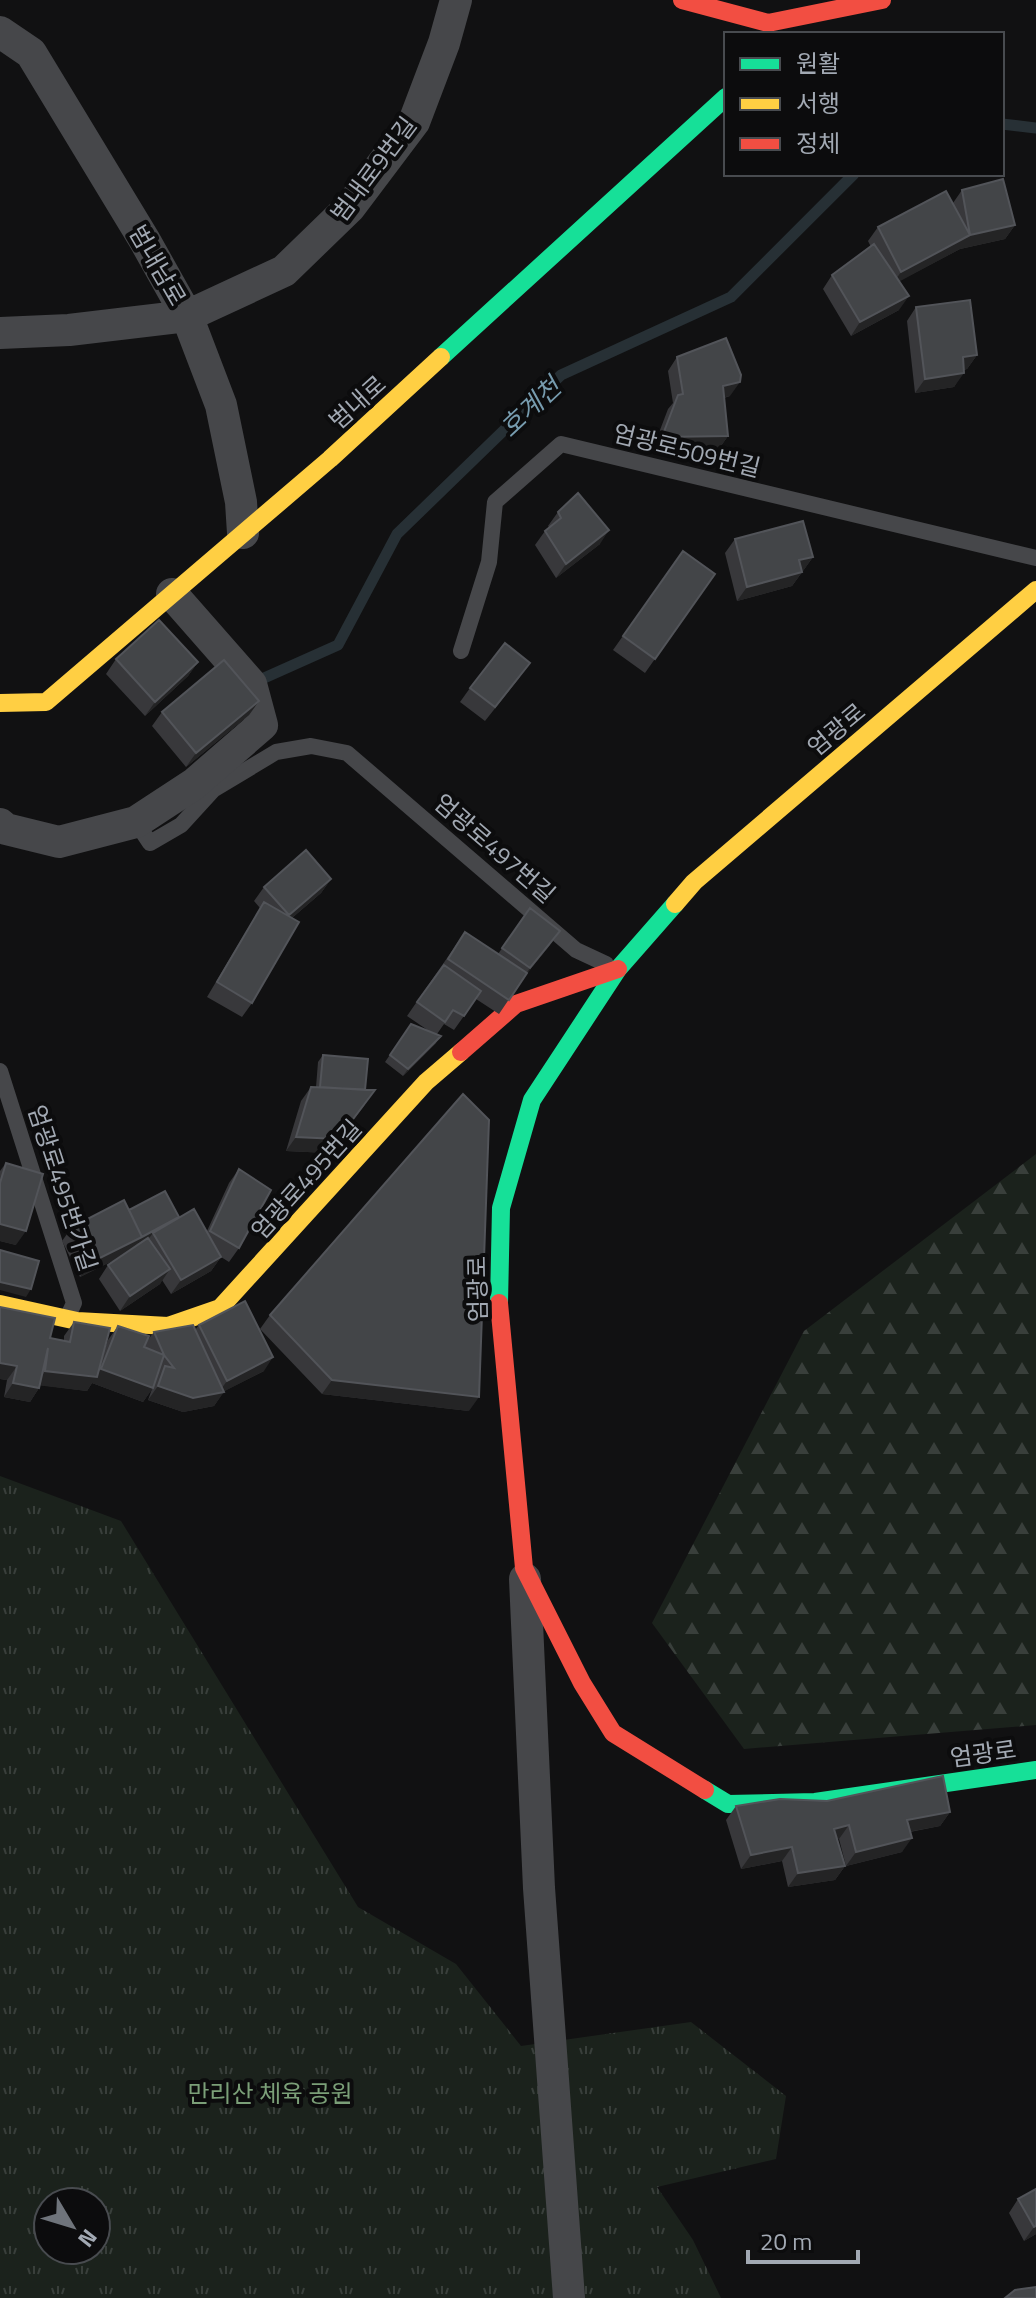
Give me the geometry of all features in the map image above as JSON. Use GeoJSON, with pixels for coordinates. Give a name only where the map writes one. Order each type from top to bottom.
{"type":"FeatureCollection","features":[{"type":"Feature","properties":{"kind":"main road"},"geometry":{"type":"LineString","coordinates":[[682,0],[766,28],[882,0]]}},
{"type":"Feature","properties":{"kind":"main road","name":"범내로"},"geometry":{"type":"LineString","coordinates":[[0,703],[46,702],[342,448],[724,99]]}},
{"type":"Feature","properties":{"kind":"main road","name":"엄광로"},"geometry":{"type":"LineString","coordinates":[[1036,590],[694,882],[618,969],[532,1100],[501,1208],[498,1293],[524,1568],[582,1683],[613,1733],[728,1804],[815,1802],[1036,1770]]}},
{"type":"Feature","properties":{"kind":"main road","name":"엄광로495번길"},"geometry":{"type":"LineString","coordinates":[[0,1304],[77,1321],[168,1326],[220,1308],[426,1082],[516,1004],[618,969]]}},
{"type":"Feature","properties":{"kind":"street","name":"범내로9번길"},"geometry":{"type":"LineString","coordinates":[[0,333],[69,330],[187,316],[284,271],[350,207],[414,122],[444,43],[456,0]]}},
{"type":"Feature","properties":{"kind":"street","name":"범내남로"},"geometry":{"type":"LineString","coordinates":[[0,32],[31,53],[187,316],[221,405],[241,502],[243,533]]}},
{"type":"Feature","properties":{"kind":"street"},"geometry":{"type":"LineString","coordinates":[[0,824],[6,829],[59,842],[136,822],[194,784],[262,725],[251,684],[172,594]]}},
{"type":"Feature","properties":{"kind":"street"},"geometry":{"type":"LineString","coordinates":[[524,1568],[539,1888],[569,2298]]}},
{"type":"Feature","properties":{"kind":"lane","name":"엄광로509번길"},"geometry":{"type":"LineString","coordinates":[[461,651],[489,562],[495,502],[561,444],[1036,558]]}},
{"type":"Feature","properties":{"kind":"lane","name":"엄광로497번길"},"geometry":{"type":"LineString","coordinates":[[136,822],[150,843],[181,825],[213,790],[276,752],[311,746],[347,753],[576,950],[618,969]]}},
{"type":"Feature","properties":{"kind":"lane","name":"엄광로495번가길"},"geometry":{"type":"LineString","coordinates":[[0,1071],[74,1303],[66,1319]]}},
{"type":"Feature","properties":{"kind":"green space"},"geometry":{"type":"Polygon","coordinates":[[[1036,1154],[1036,1725],[744,1749],[652,1623],[804,1331],[1036,1154]]]}},
{"type":"Feature","properties":{"kind":"green space","name":"만리산 체육 공원"},"geometry":{"type":"Polygon","coordinates":[[[0,1476],[121,1521],[358,1907],[456,1964],[521,2046],[691,2022],[786,2096],[776,2159],[657,2187],[693,2240],[721,2298],[0,2298],[0,1476]]]}},
{"type":"Feature","properties":{"kind":"building"},"geometry":{"type":"Polygon","coordinates":[[[1003,179],[1015,225],[970,235],[962,190],[1003,179]]]}},
{"type":"Feature","properties":{"kind":"building"},"geometry":{"type":"Polygon","coordinates":[[[946,191],[970,235],[901,272],[878,227],[946,191]]]}},
{"type":"Feature","properties":{"kind":"building"},"geometry":{"type":"Polygon","coordinates":[[[874,244],[909,296],[860,322],[832,275],[874,244]]]}},
{"type":"Feature","properties":{"kind":"building"},"geometry":{"type":"Polygon","coordinates":[[[970,300],[977,355],[963,357],[964,373],[925,379],[916,307],[970,300]]]}},
{"type":"Feature","properties":{"kind":"building"},"geometry":{"type":"Polygon","coordinates":[[[726,338],[741,375],[740,382],[723,386],[728,436],[662,437],[678,395],[683,394],[677,357],[726,338]]]}},
{"type":"Feature","properties":{"kind":"building"},"geometry":{"type":"Polygon","coordinates":[[[578,493],[609,530],[566,564],[545,531],[561,518],[558,512],[578,493]]]}},
{"type":"Feature","properties":{"kind":"building"},"geometry":{"type":"Polygon","coordinates":[[[803,521],[813,557],[799,560],[802,572],[747,587],[735,539],[803,521]]]}},
{"type":"Feature","properties":{"kind":"building"},"geometry":{"type":"Polygon","coordinates":[[[683,551],[715,574],[655,659],[623,636],[683,551]]]}},
{"type":"Feature","properties":{"kind":"building"},"geometry":{"type":"Polygon","coordinates":[[[159,620],[198,662],[155,702],[116,659],[159,620]]]}},
{"type":"Feature","properties":{"kind":"building"},"geometry":{"type":"Polygon","coordinates":[[[505,643],[530,663],[495,707],[470,688],[505,643]]]}},
{"type":"Feature","properties":{"kind":"building"},"geometry":{"type":"Polygon","coordinates":[[[224,660],[259,701],[196,753],[162,712],[224,660]]]}},
{"type":"Feature","properties":{"kind":"building"},"geometry":{"type":"Polygon","coordinates":[[[306,850],[331,879],[289,915],[264,887],[306,850]]]}},
{"type":"Feature","properties":{"kind":"building"},"geometry":{"type":"Polygon","coordinates":[[[264,902],[299,922],[252,1003],[217,982],[264,902]]]}},
{"type":"Feature","properties":{"kind":"building"},"geometry":{"type":"Polygon","coordinates":[[[530,908],[560,931],[530,968],[502,948],[530,908]]]}},
{"type":"Feature","properties":{"kind":"building"},"geometry":{"type":"Polygon","coordinates":[[[465,932],[527,973],[509,1000],[448,959],[465,932]]]}},
{"type":"Feature","properties":{"kind":"building"},"geometry":{"type":"Polygon","coordinates":[[[444,965],[481,991],[464,1016],[453,1010],[445,1022],[417,1002],[444,965]]]}},
{"type":"Feature","properties":{"kind":"building"},"geometry":{"type":"Polygon","coordinates":[[[411,1024],[441,1036],[408,1069],[390,1055],[411,1024]]]}},
{"type":"Feature","properties":{"kind":"building"},"geometry":{"type":"Polygon","coordinates":[[[323,1055],[368,1059],[365,1090],[320,1087],[323,1055]]]}},
{"type":"Feature","properties":{"kind":"building"},"geometry":{"type":"Polygon","coordinates":[[[311,1087],[375,1090],[338,1139],[296,1137],[311,1087]]]}},
{"type":"Feature","properties":{"kind":"building"},"geometry":{"type":"Polygon","coordinates":[[[463,1094],[489,1120],[479,1397],[332,1380],[270,1315],[463,1094]]]}},
{"type":"Feature","properties":{"kind":"building"},"geometry":{"type":"Polygon","coordinates":[[[6,1163],[43,1174],[26,1231],[0,1224],[0,1183],[6,1163]]]}},
{"type":"Feature","properties":{"kind":"building"},"geometry":{"type":"Polygon","coordinates":[[[239,1169],[271,1190],[239,1248],[210,1231],[239,1169]]]}},
{"type":"Feature","properties":{"kind":"building"},"geometry":{"type":"Polygon","coordinates":[[[165,1191],[179,1217],[142,1237],[129,1210],[165,1191]]]}},
{"type":"Feature","properties":{"kind":"building"},"geometry":{"type":"Polygon","coordinates":[[[124,1200],[142,1237],[90,1263],[72,1227],[124,1200]]]}},
{"type":"Feature","properties":{"kind":"building"},"geometry":{"type":"Polygon","coordinates":[[[194,1209],[221,1257],[181,1280],[153,1233],[194,1209]]]}},
{"type":"Feature","properties":{"kind":"building"},"geometry":{"type":"Polygon","coordinates":[[[148,1238],[170,1269],[130,1296],[108,1265],[148,1238]]]}},
{"type":"Feature","properties":{"kind":"building"},"geometry":{"type":"Polygon","coordinates":[[[0,1250],[39,1261],[31,1289],[0,1282],[0,1250]]]}},
{"type":"Feature","properties":{"kind":"building"},"geometry":{"type":"Polygon","coordinates":[[[245,1301],[273,1357],[227,1381],[199,1325],[245,1301]]]}},
{"type":"Feature","properties":{"kind":"building"},"geometry":{"type":"Polygon","coordinates":[[[0,1307],[55,1318],[50,1338],[70,1342],[74,1322],[110,1328],[97,1377],[45,1371],[48,1348],[39,1388],[13,1383],[17,1366],[0,1363],[0,1307]]]}},
{"type":"Feature","properties":{"kind":"building"},"geometry":{"type":"Polygon","coordinates":[[[193,1325],[224,1392],[193,1398],[158,1386],[165,1366],[174,1368],[164,1355],[154,1332],[193,1325]]]}},
{"type":"Feature","properties":{"kind":"building"},"geometry":{"type":"Polygon","coordinates":[[[118,1326],[149,1336],[144,1347],[164,1355],[153,1388],[101,1369],[118,1326]]]}},
{"type":"Feature","properties":{"kind":"building"},"geometry":{"type":"Polygon","coordinates":[[[943,1776],[950,1812],[907,1820],[912,1838],[856,1852],[849,1825],[834,1829],[845,1866],[798,1873],[792,1847],[751,1855],[736,1806],[780,1799],[827,1801],[943,1776]]]}},
{"type":"Feature","properties":{"kind":"building"},"geometry":{"type":"Polygon","coordinates":[[[1036,2189],[1036,2226],[1034,2227],[1018,2199],[1036,2189]]]}},
{"type":"Feature","properties":{"kind":"building"},"geometry":{"type":"Polygon","coordinates":[[[1036,2287],[1036,2298],[1005,2298],[1015,2290],[1036,2287]]]}},
{"type":"Feature","properties":{"kind":"waterway","name":"호계천"},"geometry":{"type":"LineString","coordinates":[[1004,124],[1036,128]]}},
{"type":"Feature","properties":{"kind":"waterway","name":"호계천"},"geometry":{"type":"LineString","coordinates":[[253,683],[338,645],[397,534],[561,375],[731,297],[852,176]]}},
{"type":"Feature","properties":{"kind":"traffic: fast"},"geometry":{"type":"LineString","coordinates":[[441,357],[724,99]]}},
{"type":"Feature","properties":{"kind":"traffic: fast"},"geometry":{"type":"LineString","coordinates":[[499,1303],[501,1208],[532,1100],[618,969],[675,904]]}},
{"type":"Feature","properties":{"kind":"traffic: fast"},"geometry":{"type":"LineString","coordinates":[[705,1790],[728,1804],[815,1802],[1036,1770]]}},
{"type":"Feature","properties":{"kind":"traffic: slow"},"geometry":{"type":"LineString","coordinates":[[0,703],[46,702],[330,459],[441,357]]}},
{"type":"Feature","properties":{"kind":"traffic: slow"},"geometry":{"type":"LineString","coordinates":[[675,904],[694,882],[1036,590]]}},
{"type":"Feature","properties":{"kind":"traffic: slow"},"geometry":{"type":"LineString","coordinates":[[0,1304],[77,1321],[168,1326],[220,1308],[426,1082],[461,1052]]}},
{"type":"Feature","properties":{"kind":"traffic: jam"},"geometry":{"type":"LineString","coordinates":[[682,0],[768,23],[882,0]]}},
{"type":"Feature","properties":{"kind":"traffic: jam"},"geometry":{"type":"LineString","coordinates":[[461,1052],[516,1004],[618,969]]}},
{"type":"Feature","properties":{"kind":"traffic: jam"},"geometry":{"type":"LineString","coordinates":[[499,1303],[524,1568],[582,1683],[613,1733],[705,1790]]}}]}
